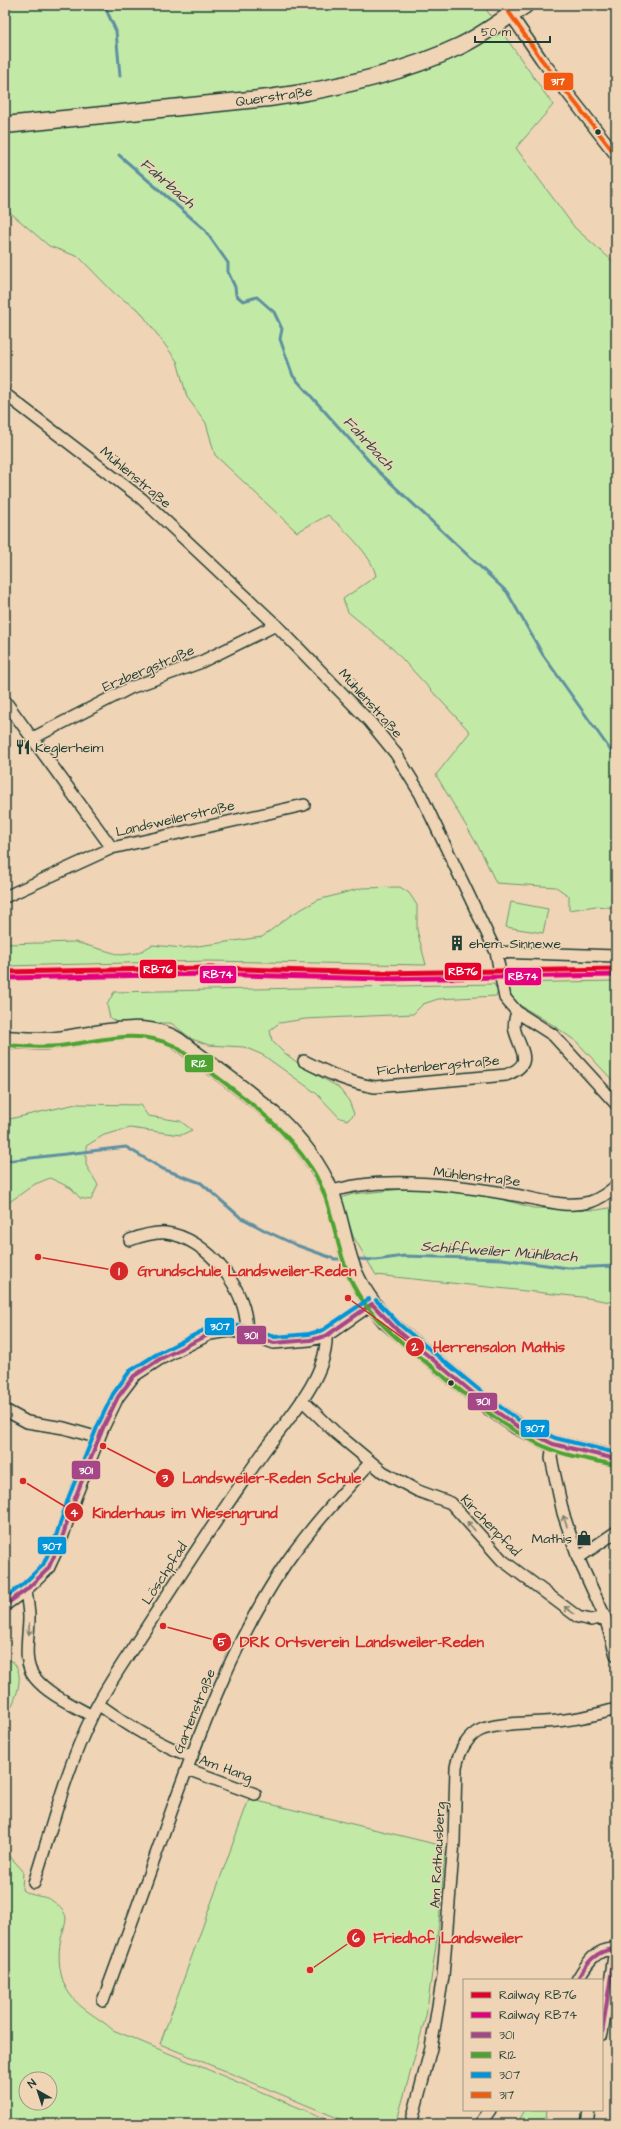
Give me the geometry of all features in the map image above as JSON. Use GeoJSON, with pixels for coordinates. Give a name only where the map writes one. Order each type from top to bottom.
{"type":"FeatureCollection","features":[{"type":"Feature","properties":{"kind":"street","name":"Querstraße"},"geometry":{"type":"LineString","coordinates":[[5,125],[269,98],[312,92],[405,68],[460,46],[507,10],[525,5]]}},
{"type":"Feature","properties":{"kind":"street"},"geometry":{"type":"LineString","coordinates":[[507,10],[540,59],[616,155]]}},
{"type":"Feature","properties":{"kind":"street","name":"Mühlenstraße"},"geometry":{"type":"LineString","coordinates":[[5,394],[142,499],[276,625],[370,722],[396,754],[420,793],[496,952],[505,998],[517,1012],[553,1035],[616,1104]]}},
{"type":"Feature","properties":{"kind":"street","name":"Erzbergstraße"},"geometry":{"type":"LineString","coordinates":[[31,739],[130,688],[198,663],[261,634],[276,625]]}},
{"type":"Feature","properties":{"kind":"street","name":"Landsweilerstraße"},"geometry":{"type":"LineString","coordinates":[[5,701],[31,739],[112,848],[304,805]]}},
{"type":"Feature","properties":{"kind":"street"},"geometry":{"type":"LineString","coordinates":[[5,897],[112,848]]}},
{"type":"Feature","properties":{"kind":"street"},"geometry":{"type":"LineString","coordinates":[[496,952],[616,956]]}},
{"type":"Feature","properties":{"kind":"street","name":"Fichtenbergstraße"},"geometry":{"type":"LineString","coordinates":[[304,1061],[336,1078],[375,1087],[506,1075],[518,1070],[523,1063],[524,1053],[515,1031],[514,1021],[517,1012]]}},
{"type":"Feature","properties":{"kind":"street"},"geometry":{"type":"LineString","coordinates":[[7,1041],[46,1041],[117,1031],[153,1031],[168,1035],[285,1125],[315,1164],[330,1192],[352,1267],[372,1304],[396,1329],[491,1408],[517,1426],[553,1444],[616,1459]]}},
{"type":"Feature","properties":{"kind":"street","name":"Mühlenstraße"},"geometry":{"type":"LineString","coordinates":[[330,1192],[344,1187],[374,1185],[450,1185],[568,1204],[591,1202],[608,1193],[616,1186]]}},
{"type":"Feature","properties":{"kind":"street"},"geometry":{"type":"LineString","coordinates":[[130,1240],[147,1235],[164,1233],[187,1239],[200,1248],[225,1273],[240,1295],[246,1310],[248,1321],[246,1333]]}},
{"type":"Feature","properties":{"kind":"street"},"geometry":{"type":"LineString","coordinates":[[5,1605],[26,1590],[48,1568],[61,1541],[74,1498],[98,1438],[126,1385],[145,1367],[210,1334],[230,1331],[246,1333],[274,1343],[290,1343],[326,1336],[372,1304]]}},
{"type":"Feature","properties":{"kind":"street","name":"Löschpfad"},"geometry":{"type":"LineString","coordinates":[[34,1883],[69,1775],[98,1704],[210,1528],[302,1400],[322,1362],[326,1345],[326,1336]]}},
{"type":"Feature","properties":{"kind":"street","name":"Kirchenpfad"},"geometry":{"type":"LineString","coordinates":[[302,1400],[370,1463],[418,1491],[450,1503],[502,1560],[578,1617],[591,1620],[605,1617]]}},
{"type":"Feature","properties":{"kind":"street"},"geometry":{"type":"LineString","coordinates":[[5,1410],[27,1422],[64,1428],[98,1438]]}},
{"type":"Feature","properties":{"kind":"street"},"geometry":{"type":"LineString","coordinates":[[553,1444],[552,1458],[555,1482],[563,1512],[578,1558],[605,1617],[616,1655]]}},
{"type":"Feature","properties":{"kind":"street","name":"Gartenstraße"},"geometry":{"type":"LineString","coordinates":[[103,2001],[187,1769],[235,1653],[270,1588],[286,1563],[312,1529],[370,1463]]}},
{"type":"Feature","properties":{"kind":"street"},"geometry":{"type":"LineString","coordinates":[[578,1558],[616,1532]]}},
{"type":"Feature","properties":{"kind":"street"},"geometry":{"type":"LineString","coordinates":[[26,1590],[29,1618],[28,1661],[34,1678],[49,1690],[92,1716]]}},
{"type":"Feature","properties":{"kind":"street"},"geometry":{"type":"LineString","coordinates":[[98,1704],[130,1728],[155,1742],[192,1756]]}},
{"type":"Feature","properties":{"kind":"street","name":"Am Rathausberg"},"geometry":{"type":"LineString","coordinates":[[411,2124],[431,2048],[443,1976],[454,1841],[456,1767],[460,1752],[468,1741],[483,1729],[512,1724],[565,1720],[616,1709]]}},
{"type":"Feature","properties":{"kind":"street","name":"Am Hang"},"geometry":{"type":"LineString","coordinates":[[187,1769],[255,1794]]}},
{"type":"Feature","properties":{"kind":"street"},"geometry":{"type":"LineString","coordinates":[[578,1979],[586,1965],[598,1952],[616,1946],[603,2028]]}},
{"type":"Feature","properties":{"kind":"street"},"geometry":{"type":"LineString","coordinates":[[480,2124],[489,2111]]}},
{"type":"Feature","properties":{"kind":"street"},"geometry":{"type":"LineString","coordinates":[[587,2124],[589,2111]]}},
{"type":"Feature","properties":{"kind":"green space"},"geometry":{"type":"Polygon","coordinates":[[[16,5],[483,5],[553,105],[516,148],[575,228],[616,264],[616,908],[596,906],[569,910],[569,896],[556,887],[496,883],[481,851],[436,775],[470,732],[392,648],[348,612],[343,599],[376,576],[363,551],[328,515],[297,532],[215,455],[206,423],[187,397],[177,361],[139,310],[115,294],[79,257],[49,246],[5,208],[5,11],[16,5]]]}},
{"type":"Feature","properties":{"kind":"green space"},"geometry":{"type":"Polygon","coordinates":[[[400,887],[409,893],[417,905],[417,930],[426,965],[208,961],[5,966],[5,944],[75,942],[121,955],[138,953],[152,945],[183,948],[262,937],[291,915],[318,900],[362,888],[400,887]]]}},
{"type":"Feature","properties":{"kind":"green space"},"geometry":{"type":"Polygon","coordinates":[[[511,902],[548,909],[543,933],[506,927],[511,902]]]}},
{"type":"Feature","properties":{"kind":"green space"},"geometry":{"type":"Polygon","coordinates":[[[616,981],[616,1084],[577,1042],[553,1025],[518,1004],[510,996],[506,983],[616,981]]]}},
{"type":"Feature","properties":{"kind":"green space"},"geometry":{"type":"Polygon","coordinates":[[[494,984],[498,991],[496,996],[438,999],[423,1004],[413,1014],[305,1019],[279,1023],[270,1030],[272,1041],[282,1051],[303,1067],[338,1087],[349,1101],[354,1114],[348,1120],[340,1118],[316,1093],[263,1055],[244,1047],[209,1045],[192,1039],[171,1023],[118,1023],[110,1018],[107,1005],[114,992],[494,984]]]}},
{"type":"Feature","properties":{"kind":"green space"},"geometry":{"type":"Polygon","coordinates":[[[76,1104],[140,1105],[148,1116],[180,1121],[192,1130],[181,1135],[130,1128],[104,1135],[86,1146],[86,1165],[98,1185],[91,1200],[80,1198],[71,1188],[50,1178],[35,1184],[5,1205],[5,1120],[76,1104]]]}},
{"type":"Feature","properties":{"kind":"green space"},"geometry":{"type":"Polygon","coordinates":[[[414,1188],[468,1190],[533,1208],[597,1210],[616,1207],[616,1303],[582,1297],[376,1275],[353,1236],[341,1198],[353,1194],[414,1188]]]}},
{"type":"Feature","properties":{"kind":"green space"},"geometry":{"type":"Polygon","coordinates":[[[10,1660],[16,1665],[19,1680],[16,1697],[5,1719],[5,1666],[10,1660]]]}},
{"type":"Feature","properties":{"kind":"green space"},"geometry":{"type":"Polygon","coordinates":[[[249,1799],[439,1845],[445,1853],[439,1923],[426,2016],[396,2124],[352,2124],[160,2044],[249,1799]]]}},
{"type":"Feature","properties":{"kind":"green space"},"geometry":{"type":"Polygon","coordinates":[[[5,1851],[23,1871],[22,1890],[51,1900],[63,1910],[66,1916],[59,1952],[61,1974],[69,1993],[84,2009],[113,2030],[338,2124],[5,2124],[5,1851]]]}},
{"type":"Feature","properties":{"kind":"green space"},"geometry":{"type":"Polygon","coordinates":[[[524,2111],[547,2111],[545,2124],[517,2124],[524,2111]]]}},
{"type":"Feature","properties":{"kind":"waterway","name":"Fahrbach"},"geometry":{"type":"LineString","coordinates":[[104,5],[116,31],[120,76]]}},
{"type":"Feature","properties":{"kind":"waterway","name":"Fahrbach"},"geometry":{"type":"LineString","coordinates":[[119,155],[204,229],[228,263],[228,272],[235,287],[236,295],[243,301],[257,297],[274,312],[282,329],[280,339],[293,376],[378,471],[507,592],[543,655],[616,758]]}},
{"type":"Feature","properties":{"kind":"waterway","name":"Schiffweiler Mühlbach"},"geometry":{"type":"LineString","coordinates":[[5,1161],[126,1147],[163,1169],[201,1183],[240,1217],[266,1231],[296,1245],[335,1259],[344,1259]]}},
{"type":"Feature","properties":{"kind":"waterway","name":"Schiffweiler Mühlbach"},"geometry":{"type":"LineString","coordinates":[[356,1259],[376,1260],[404,1256],[502,1259],[568,1268],[616,1266]]}},
{"type":"Feature","properties":{"kind":"rail line","name":"RB76"},"geometry":{"type":"LineString","coordinates":[[5,972],[209,968],[381,973],[616,969]]}},
{"type":"Feature","properties":{"kind":"rail line","name":"RB74"},"geometry":{"type":"LineString","coordinates":[[5,978],[209,974],[381,979],[616,975]]}},
{"type":"Feature","properties":{"kind":"transit line","name":"317"},"geometry":{"type":"LineString","coordinates":[[504,5],[541,59],[616,155]]}},
{"type":"Feature","properties":{"kind":"transit line","name":"R12"},"geometry":{"type":"LineString","coordinates":[[5,1045],[53,1047],[118,1037],[132,1037],[146,1038],[175,1046],[231,1087],[267,1117],[298,1150],[312,1169],[325,1196],[341,1254],[352,1283],[369,1309],[390,1332],[477,1404],[534,1442],[557,1452],[615,1465]]}},
{"type":"Feature","properties":{"kind":"transit line","name":"307"},"geometry":{"type":"LineString","coordinates":[[5,1598],[22,1585],[43,1565],[55,1539],[69,1496],[98,1425],[113,1394],[130,1371],[157,1354],[208,1328],[230,1325],[247,1327],[275,1337],[309,1334],[323,1330],[369,1299]]}},
{"type":"Feature","properties":{"kind":"transit line","name":"307"},"geometry":{"type":"LineString","coordinates":[[376,1300],[400,1325],[495,1403],[520,1421],[555,1438],[616,1453]]}},
{"type":"Feature","properties":{"kind":"transit line","name":"301"},"geometry":{"type":"LineString","coordinates":[[372,1304],[396,1329],[491,1408],[517,1426],[553,1444],[616,1459]]}},
{"type":"Feature","properties":{"kind":"transit line","name":"301"},"geometry":{"type":"LineString","coordinates":[[5,1605],[26,1590],[48,1569],[61,1541],[75,1498],[103,1428],[118,1397],[134,1376],[160,1359],[210,1334],[230,1331],[246,1333],[274,1343],[310,1340],[326,1336],[372,1304]]}},
{"type":"Feature","properties":{"kind":"transit line","name":"301"},"geometry":{"type":"LineString","coordinates":[[578,1979],[592,1959],[602,1952],[615,1949]]}},
{"type":"Feature","properties":{"kind":"transit line","name":"301"},"geometry":{"type":"LineString","coordinates":[[603,2027],[615,1949]]}},
{"type":"Feature","properties":{"kind":"place","name":"Keglerheim"},"geometry":{"type":"Point","coordinates":[23,747]}},
{"type":"Feature","properties":{"kind":"place","name":"ehem. Sinnewe"},"geometry":{"type":"Point","coordinates":[457,943]}},
{"type":"Feature","properties":{"kind":"place","name":"Grundschule Landsweiler-Reden"},"geometry":{"type":"Point","coordinates":[38,1257]}},
{"type":"Feature","properties":{"kind":"place","name":"Herrensalon Mathis"},"geometry":{"type":"Point","coordinates":[348,1298]}},
{"type":"Feature","properties":{"kind":"place","name":"Landsweiler-Reden Schule"},"geometry":{"type":"Point","coordinates":[103,1446]}},
{"type":"Feature","properties":{"kind":"place","name":"Kinderhaus im Wiesengrund"},"geometry":{"type":"Point","coordinates":[23,1481]}},
{"type":"Feature","properties":{"kind":"place","name":"Mathis"},"geometry":{"type":"Point","coordinates":[584,1538]}},
{"type":"Feature","properties":{"kind":"place","name":"DRK Ortsverein Landsweiler-Reden"},"geometry":{"type":"Point","coordinates":[163,1626]}},
{"type":"Feature","properties":{"kind":"place","name":"Friedhof Landsweiler"},"geometry":{"type":"Point","coordinates":[310,1970]}}]}
